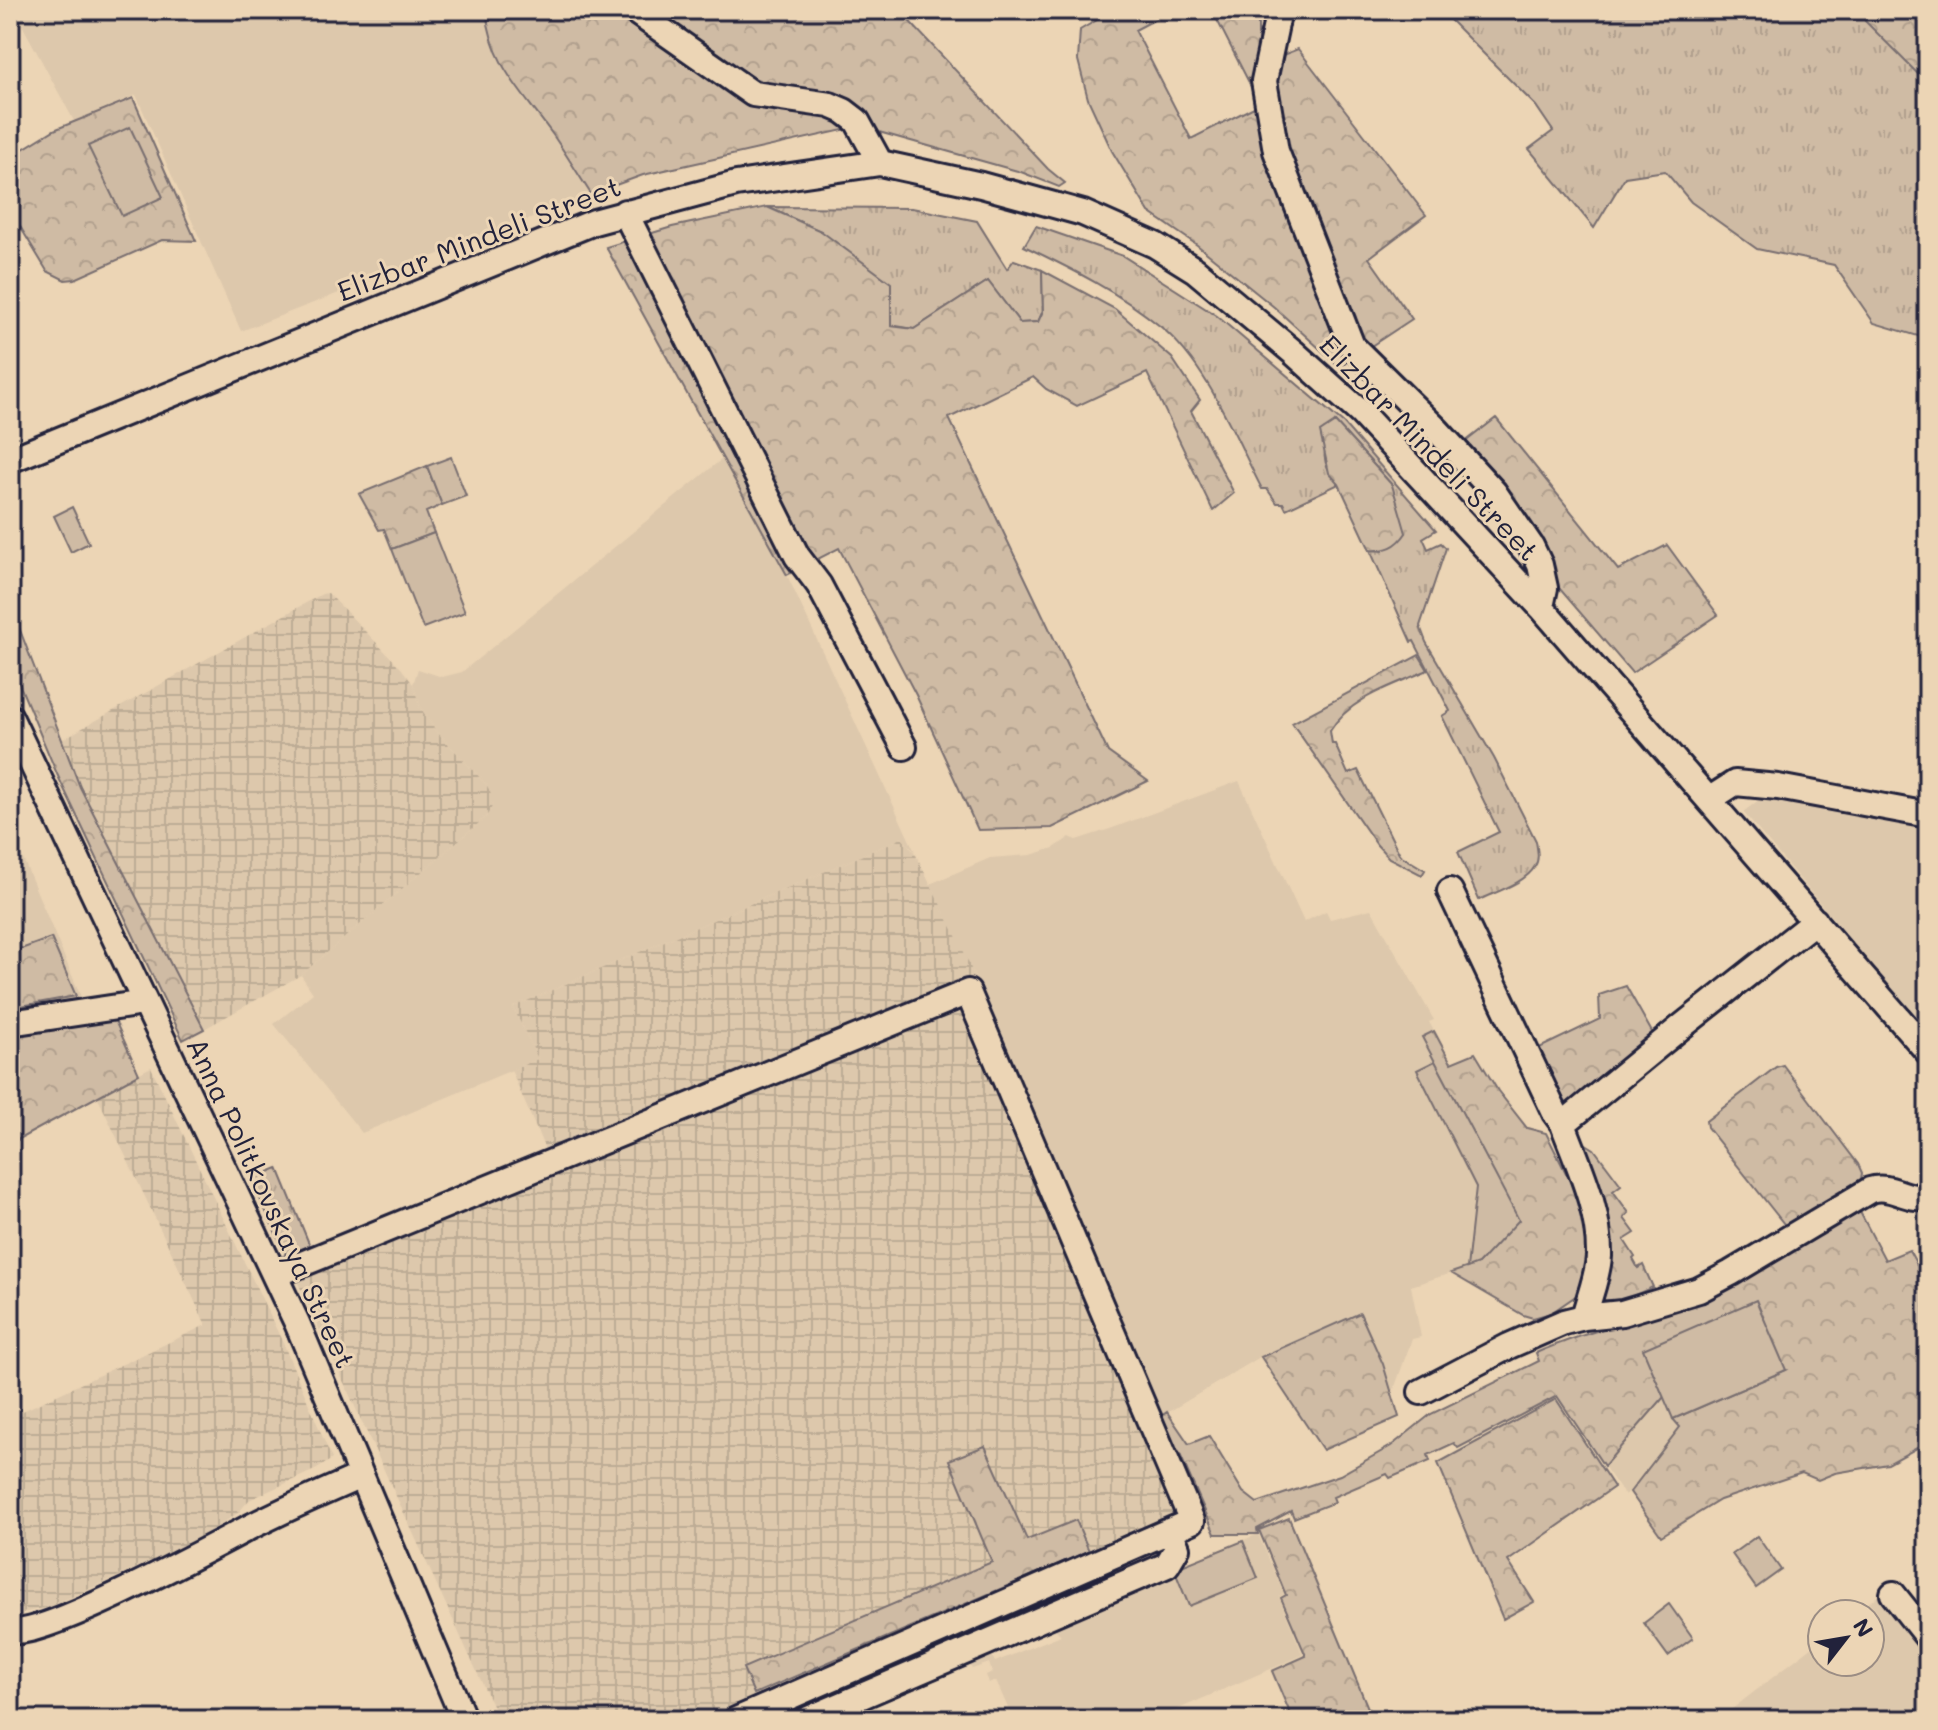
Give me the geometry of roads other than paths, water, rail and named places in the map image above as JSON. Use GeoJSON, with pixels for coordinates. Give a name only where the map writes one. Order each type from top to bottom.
{"type":"FeatureCollection","features":[{"type":"Feature","properties":{"kind":"street"},"geometry":{"type":"LineString","coordinates":[[633,10],[753,94],[830,105],[844,111],[857,121],[880,163]]}},
{"type":"Feature","properties":{"kind":"street"},"geometry":{"type":"LineString","coordinates":[[1279,10],[1264,81],[1276,151],[1352,346],[1494,492],[1531,546],[1540,565],[1545,588],[1541,607]]}},
{"type":"Feature","properties":{"kind":"street","name":"Elizbar Mindeli Street"},"geometry":{"type":"LineString","coordinates":[[10,460],[594,222],[736,184],[880,163],[981,185],[1083,213],[1155,245],[1195,270],[1361,413],[1541,607],[1928,1052]]}},
{"type":"Feature","properties":{"kind":"street"},"geometry":{"type":"LineString","coordinates":[[625,212],[797,556],[819,585],[904,747]]}},
{"type":"Feature","properties":{"kind":"street","name":"Anna Politkovskaya Street"},"geometry":{"type":"LineString","coordinates":[[10,717],[275,1275],[464,1720]]}},
{"type":"Feature","properties":{"kind":"street"},"geometry":{"type":"LineString","coordinates":[[1710,799],[1735,783],[1778,787],[1928,815]]}},
{"type":"Feature","properties":{"kind":"street"},"geometry":{"type":"LineString","coordinates":[[1450,891],[1563,1124],[1592,1204],[1598,1232],[1599,1259],[1584,1317]]}},
{"type":"Feature","properties":{"kind":"street"},"geometry":{"type":"LineString","coordinates":[[1563,1124],[1815,921]]}},
{"type":"Feature","properties":{"kind":"street"},"geometry":{"type":"LineString","coordinates":[[275,1275],[968,992],[1192,1521],[736,1720]]}},
{"type":"Feature","properties":{"kind":"street"},"geometry":{"type":"LineString","coordinates":[[10,1023],[144,1003]]}},
{"type":"Feature","properties":{"kind":"street"},"geometry":{"type":"LineString","coordinates":[[1421,1392],[1538,1332],[1584,1317],[1622,1313],[1699,1290],[1870,1190],[1880,1187],[1918,1199],[1928,1196]]}},
{"type":"Feature","properties":{"kind":"street"},"geometry":{"type":"LineString","coordinates":[[10,1631],[19,1633],[57,1620],[147,1581],[303,1501],[361,1476]]}},
{"type":"Feature","properties":{"kind":"street"},"geometry":{"type":"LineString","coordinates":[[806,1720],[1167,1565],[1177,1548],[1170,1531]]}},
{"type":"Feature","properties":{"kind":"street"},"geometry":{"type":"LineString","coordinates":[[1893,1594],[1928,1638]]}}]}
